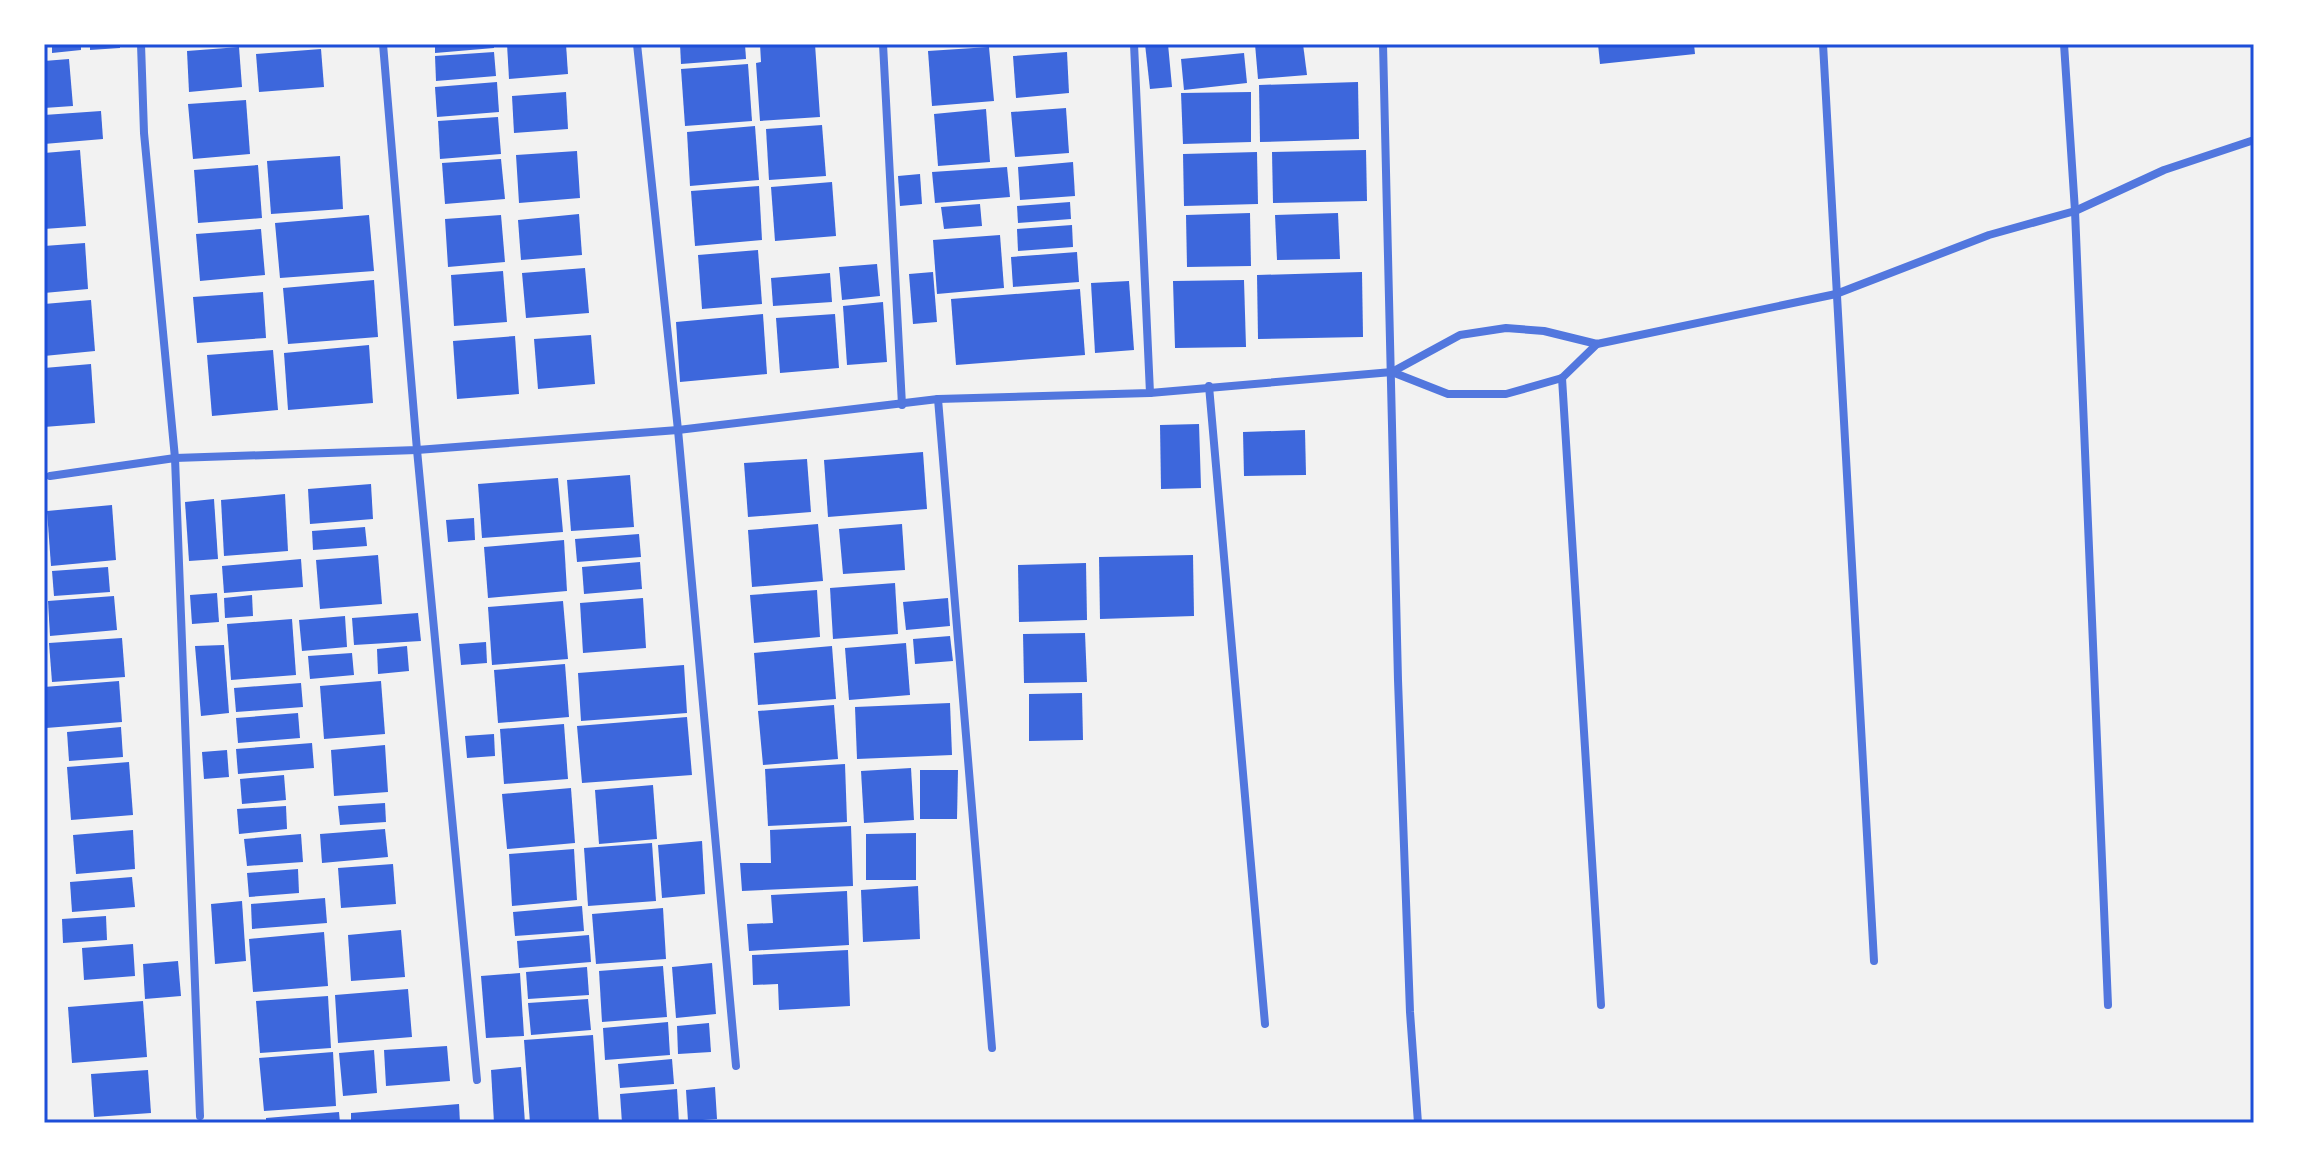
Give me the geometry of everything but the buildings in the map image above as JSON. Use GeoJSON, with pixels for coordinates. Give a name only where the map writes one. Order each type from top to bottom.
{"type":"FeatureCollection","features":[{"type":"Feature","properties":{"kind":"street"},"geometry":{"type":"LineString","coordinates":[[141,44],[144,133],[175,458],[200,1116]]}},
{"type":"Feature","properties":{"kind":"street"},"geometry":{"type":"LineString","coordinates":[[383,44],[417,450],[477,1080]]}},
{"type":"Feature","properties":{"kind":"street"},"geometry":{"type":"LineString","coordinates":[[637,44],[678,430],[736,1066]]}},
{"type":"Feature","properties":{"kind":"street"},"geometry":{"type":"LineString","coordinates":[[883,44],[902,405]]}},
{"type":"Feature","properties":{"kind":"street"},"geometry":{"type":"LineString","coordinates":[[1134,44],[1150,393]]}},
{"type":"Feature","properties":{"kind":"street"},"geometry":{"type":"LineString","coordinates":[[1383,44],[1398,680],[1410,1012],[1418,1123]]}},
{"type":"Feature","properties":{"kind":"street"},"geometry":{"type":"LineString","coordinates":[[1823,44],[1874,961]]}},
{"type":"Feature","properties":{"kind":"street"},"geometry":{"type":"LineString","coordinates":[[2064,44],[2075,211],[2108,1005]]}},
{"type":"Feature","properties":{"kind":"street"},"geometry":{"type":"LineString","coordinates":[[50,476],[175,458],[417,450],[678,430],[938,399],[1150,393],[1392,372],[1460,335],[1506,328],[1544,331],[1597,344],[1836,294],[1989,235],[2075,211],[2164,170],[2254,140]]}},
{"type":"Feature","properties":{"kind":"street"},"geometry":{"type":"LineString","coordinates":[[1392,372],[1448,394],[1506,394],[1562,378],[1597,344]]}},
{"type":"Feature","properties":{"kind":"street"},"geometry":{"type":"LineString","coordinates":[[1562,378],[1601,1005]]}},
{"type":"Feature","properties":{"kind":"street"},"geometry":{"type":"LineString","coordinates":[[1209,386],[1265,1024]]}},
{"type":"Feature","properties":{"kind":"street"},"geometry":{"type":"LineString","coordinates":[[938,399],[992,1048]]}}]}
